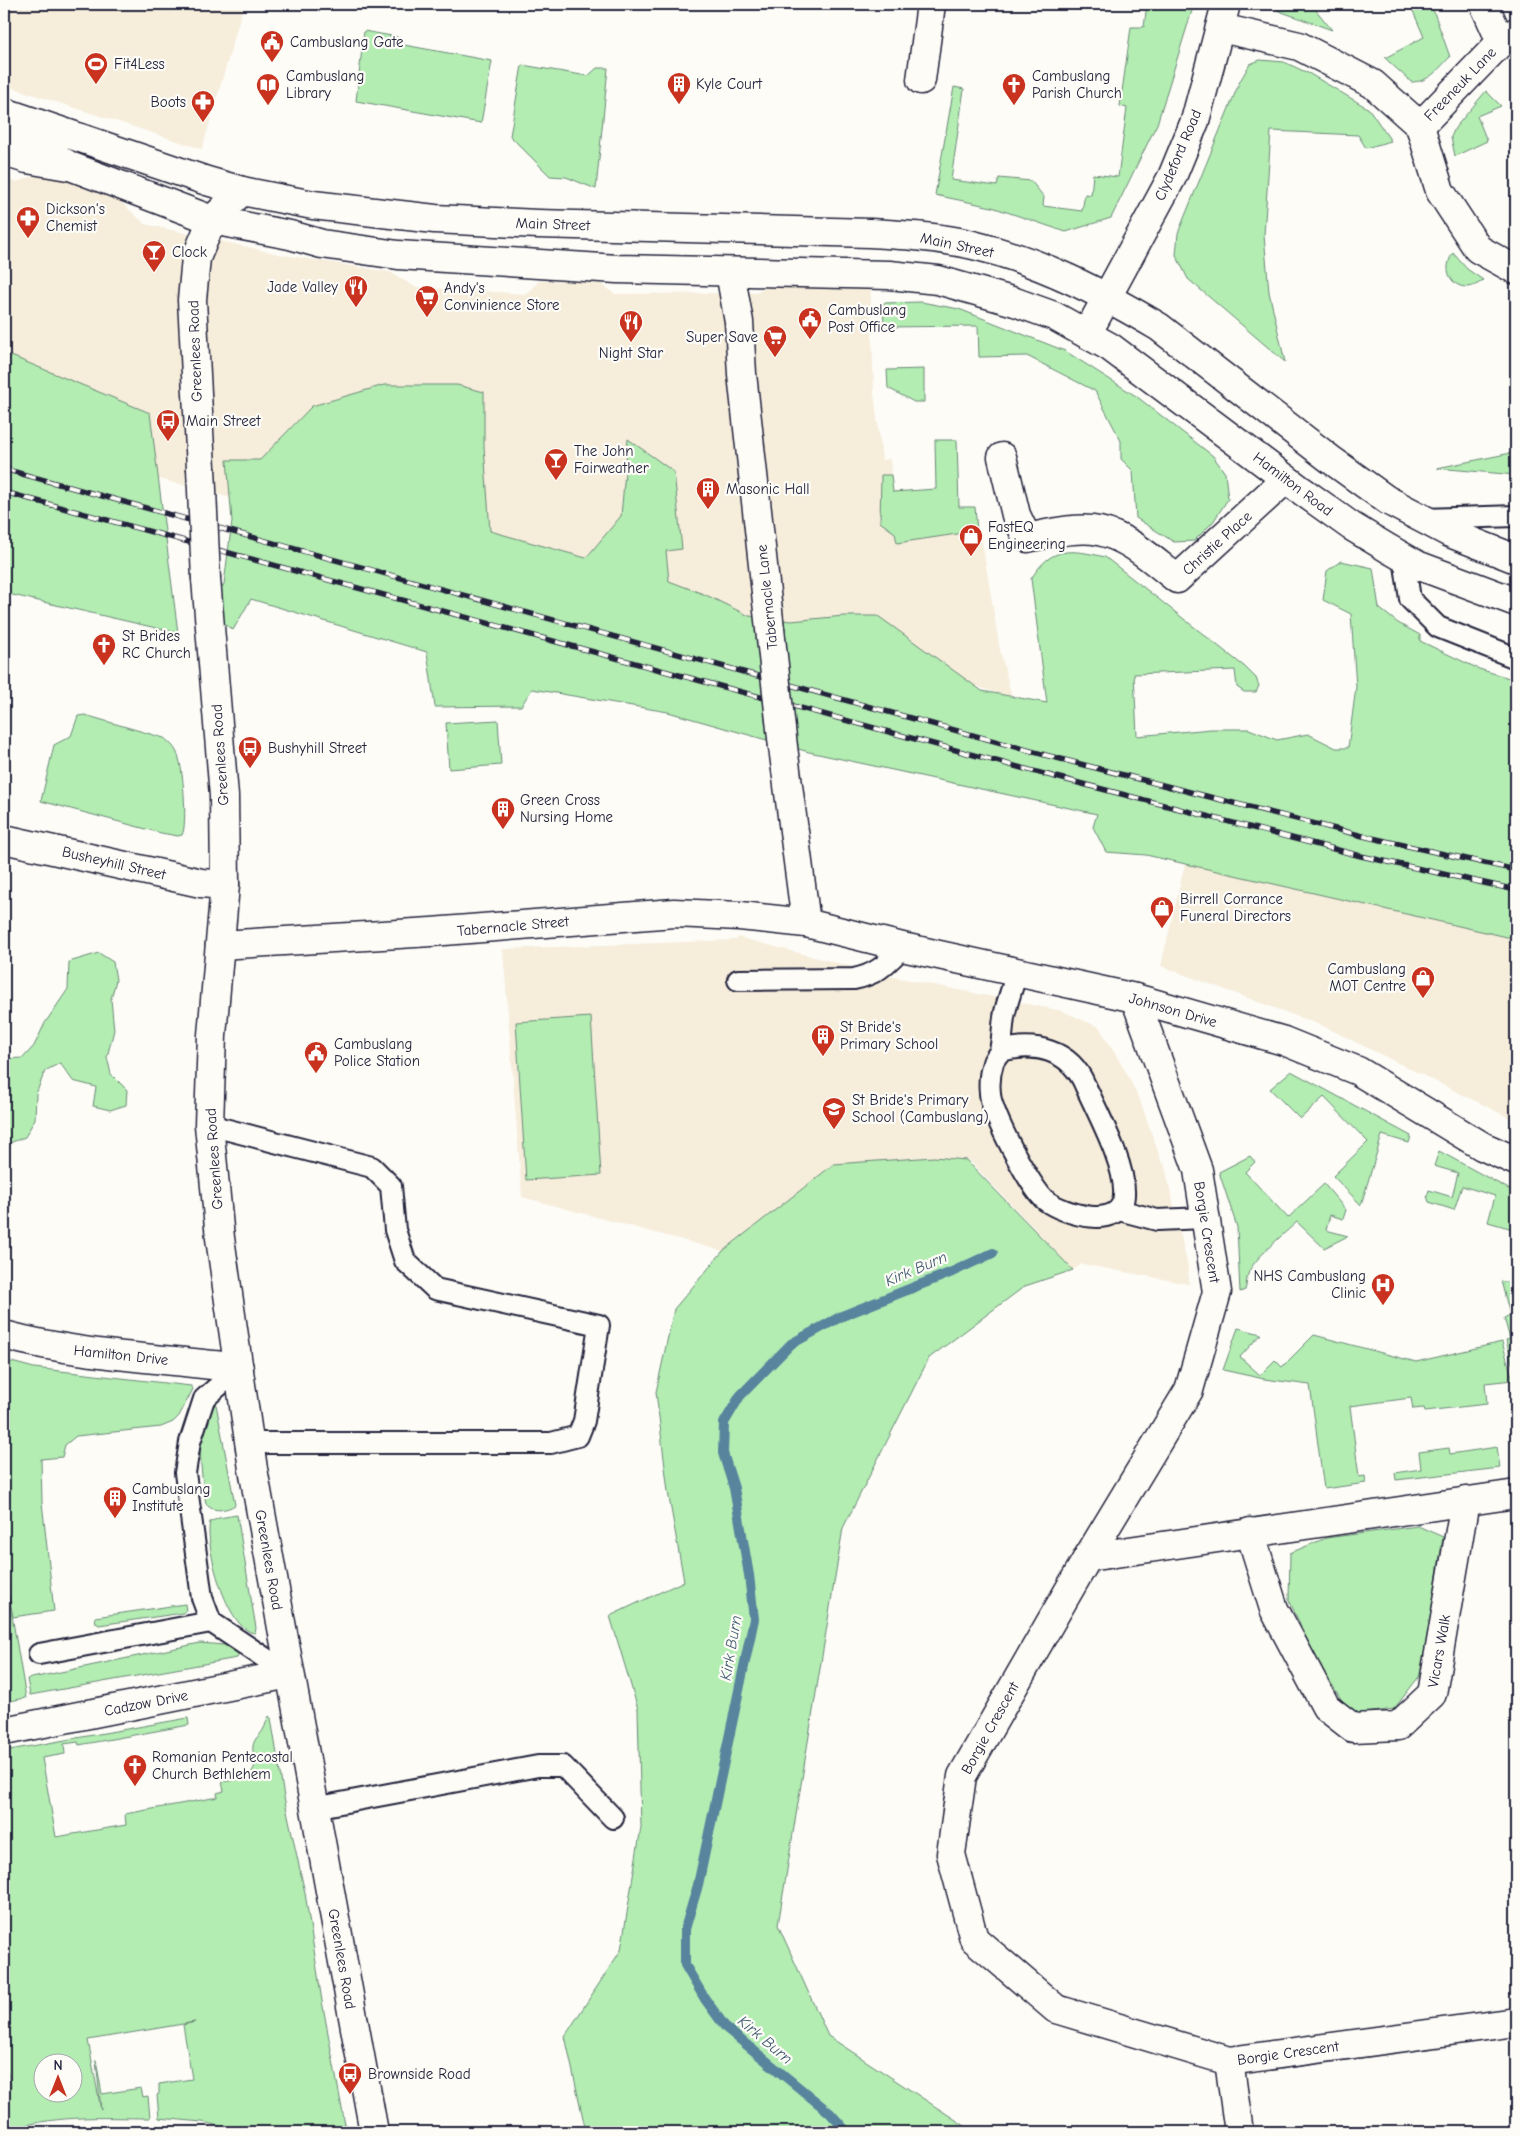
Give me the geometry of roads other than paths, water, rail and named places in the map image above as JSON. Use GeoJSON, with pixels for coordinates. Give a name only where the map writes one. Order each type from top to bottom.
{"type":"FeatureCollection","features":[{"type":"Feature","properties":{"kind":"street"},"geometry":{"type":"LineString","coordinates":[[921,80],[931,4]]}},
{"type":"Feature","properties":{"kind":"street","name":"Freeneuk Lane"},"geometry":{"type":"LineString","coordinates":[[1420,126],[1508,37],[1484,4]]}},
{"type":"Feature","properties":{"kind":"street"},"geometry":{"type":"LineString","coordinates":[[1224,16],[1299,46],[1373,84],[1420,126],[1440,191],[1478,249],[1516,270]]}},
{"type":"Feature","properties":{"kind":"street","name":"Clydeford Road"},"geometry":{"type":"LineString","coordinates":[[1087,334],[1172,177],[1195,121],[1224,16]]}},
{"type":"Feature","properties":{"kind":"street","name":"Main Street"},"geometry":{"type":"LineString","coordinates":[[4,112],[164,167],[242,191],[313,205],[435,219],[919,236],[974,245],[1047,268],[1107,296]]}},
{"type":"Feature","properties":{"kind":"street"},"geometry":{"type":"LineString","coordinates":[[4,128],[70,166],[212,220],[290,235],[322,244],[398,255],[617,269],[879,275],[938,280],[1006,299],[1054,316],[1087,334]]}},
{"type":"Feature","properties":{"kind":"street"},"geometry":{"type":"LineString","coordinates":[[4,152],[28,159],[70,166]]}},
{"type":"Feature","properties":{"kind":"street","name":"Greenlees Road"},"geometry":{"type":"LineString","coordinates":[[242,191],[212,220],[196,258],[192,300],[206,579],[224,796],[225,885],[212,1035],[209,1125],[220,1238],[250,1444],[289,1674],[374,2132]]}},
{"type":"Feature","properties":{"kind":"street","name":"Tabernacle Lane"},"geometry":{"type":"LineString","coordinates":[[730,272],[739,322],[742,374],[783,747],[806,923]]}},
{"type":"Feature","properties":{"kind":"street"},"geometry":{"type":"LineString","coordinates":[[1107,296],[1159,327],[1322,454],[1388,500],[1450,533],[1516,559]]}},
{"type":"Feature","properties":{"kind":"street","name":"Hamilton Road"},"geometry":{"type":"LineString","coordinates":[[1087,334],[1110,346],[1351,526],[1404,558],[1458,581],[1516,602]]}},
{"type":"Feature","properties":{"kind":"street","name":"Christie Place"},"geometry":{"type":"LineString","coordinates":[[1002,457],[1016,515],[1027,538],[1062,531],[1099,530],[1134,545],[1177,578],[1286,479]]}},
{"type":"Feature","properties":{"kind":"street","name":"Busheyhill Street"},"geometry":{"type":"LineString","coordinates":[[4,839],[201,883],[225,885]]}},
{"type":"Feature","properties":{"kind":"street","name":"Tabernacle Street"},"geometry":{"type":"LineString","coordinates":[[220,946],[674,913],[740,916],[806,923]]}},
{"type":"Feature","properties":{"kind":"street","name":"Johnson Drive"},"geometry":{"type":"LineString","coordinates":[[806,923],[903,947],[1135,998],[1284,1041],[1358,1071],[1482,1146],[1516,1161]]}},
{"type":"Feature","properties":{"kind":"street","name":"Borgie Crescent"},"geometry":{"type":"LineString","coordinates":[[1135,998],[1198,1170],[1217,1292],[1189,1390],[1088,1557],[962,1776],[951,1854],[974,1939],[1056,2010],[1229,2061],[1516,2022]]}},
{"type":"Feature","properties":{"kind":"street","name":"Hamilton Drive"},"geometry":{"type":"LineString","coordinates":[[4,1334],[41,1345],[87,1352],[240,1368]]}},
{"type":"Feature","properties":{"kind":"street"},"geometry":{"type":"LineString","coordinates":[[1088,1557],[1516,1494]]}},
{"type":"Feature","properties":{"kind":"street","name":"Vicars Walk"},"geometry":{"type":"LineString","coordinates":[[1250,1532],[1274,1608],[1326,1707],[1353,1728],[1398,1726],[1432,1694],[1465,1501]]}},
{"type":"Feature","properties":{"kind":"street","name":"Cadzow Drive"},"geometry":{"type":"LineString","coordinates":[[4,1731],[289,1674]]}},
{"type":"Feature","properties":{"kind":"street"},"geometry":{"type":"LineString","coordinates":[[1229,2061],[1239,2132]]}},
{"type":"Feature","properties":{"kind":"lane"},"geometry":{"type":"LineString","coordinates":[[1424,519],[1516,516]]}},
{"type":"Feature","properties":{"kind":"lane"},"geometry":{"type":"LineString","coordinates":[[1404,558],[1410,598],[1438,627],[1516,658]]}},
{"type":"Feature","properties":{"kind":"lane"},"geometry":{"type":"LineString","coordinates":[[738,980],[854,979],[867,976],[881,969],[903,947]]}},
{"type":"Feature","properties":{"kind":"lane"},"geometry":{"type":"LineString","coordinates":[[1000,1051],[1019,1046],[1035,1047],[1055,1052],[1073,1066],[1083,1080],[1120,1165],[1124,1197],[1119,1210],[1112,1215],[1098,1217],[1073,1214],[1045,1200],[1007,1139],[994,1110],[990,1094],[993,1062],[1000,1051],[1005,1012],[1018,972]]}},
{"type":"Feature","properties":{"kind":"lane"},"geometry":{"type":"LineString","coordinates":[[209,1125],[372,1167],[391,1186],[395,1230],[405,1260],[436,1289],[599,1325],[584,1421],[578,1436],[551,1443],[250,1444]]}},
{"type":"Feature","properties":{"kind":"lane"},"geometry":{"type":"LineString","coordinates":[[1119,1210],[1157,1220],[1205,1218]]}},
{"type":"Feature","properties":{"kind":"lane"},"geometry":{"type":"LineString","coordinates":[[240,1368],[204,1399],[190,1442],[185,1473],[202,1598],[211,1622],[289,1674]]}},
{"type":"Feature","properties":{"kind":"lane"},"geometry":{"type":"LineString","coordinates":[[39,1654],[211,1622]]}},
{"type":"Feature","properties":{"kind":"lane"},"geometry":{"type":"LineString","coordinates":[[314,1808],[538,1766],[563,1766],[614,1818]]}},
{"type":"Feature","properties":{"kind":"waterway","name":"Kirk Burn"},"geometry":{"type":"LineString","coordinates":[[847,2132],[830,2113],[726,2028],[705,1999],[685,1965],[685,1929],[698,1885],[754,1619],[749,1575],[734,1488],[723,1453],[724,1423],[740,1396],[791,1344],[842,1316],[952,1272],[993,1253]]}},
{"type":"Feature","properties":{"kind":"railway"},"geometry":{"type":"LineString","coordinates":[[4,469],[1049,756],[1363,836],[1516,870]]}},
{"type":"Feature","properties":{"kind":"railway"},"geometry":{"type":"LineString","coordinates":[[4,492],[1044,774],[1361,856],[1516,890]]}},
{"type":"Feature","properties":{"kind":"place","name":"Cambuslang Gate"},"geometry":{"type":"Point","coordinates":[272,63]}},
{"type":"Feature","properties":{"kind":"place","name":"Fit4Less"},"geometry":{"type":"Point","coordinates":[96,85]}},
{"type":"Feature","properties":{"kind":"place","name":"Kyle Court"},"geometry":{"type":"Point","coordinates":[679,105]}},
{"type":"Feature","properties":{"kind":"place","name":"Cambuslang Library"},"geometry":{"type":"Point","coordinates":[268,106]}},
{"type":"Feature","properties":{"kind":"place","name":"Cambuslang Parish Church"},"geometry":{"type":"Point","coordinates":[1014,106]}},
{"type":"Feature","properties":{"kind":"place","name":"Boots"},"geometry":{"type":"Point","coordinates":[203,123]}},
{"type":"Feature","properties":{"kind":"place","name":"Dickson's Chemist"},"geometry":{"type":"Point","coordinates":[28,239]}},
{"type":"Feature","properties":{"kind":"place","name":"Clock"},"geometry":{"type":"Point","coordinates":[154,273]}},
{"type":"Feature","properties":{"kind":"place","name":"Jade Valley"},"geometry":{"type":"Point","coordinates":[356,308]}},
{"type":"Feature","properties":{"kind":"place","name":"Andy's Convinience Store"},"geometry":{"type":"Point","coordinates":[427,318]}},
{"type":"Feature","properties":{"kind":"place","name":"Cambuslang Post Office"},"geometry":{"type":"Point","coordinates":[810,340]}},
{"type":"Feature","properties":{"kind":"place","name":"Night Star"},"geometry":{"type":"Point","coordinates":[631,343]}},
{"type":"Feature","properties":{"kind":"place","name":"Super Save"},"geometry":{"type":"Point","coordinates":[775,358]}},
{"type":"Feature","properties":{"kind":"place","name":"Main Street"},"geometry":{"type":"Point","coordinates":[168,442]}},
{"type":"Feature","properties":{"kind":"place","name":"The John Fairweather"},"geometry":{"type":"Point","coordinates":[556,481]}},
{"type":"Feature","properties":{"kind":"place","name":"Masonic Hall"},"geometry":{"type":"Point","coordinates":[708,510]}},
{"type":"Feature","properties":{"kind":"place","name":"FastEQ Engineering"},"geometry":{"type":"Point","coordinates":[971,557]}},
{"type":"Feature","properties":{"kind":"place","name":"St Brides RC Church"},"geometry":{"type":"Point","coordinates":[104,666]}},
{"type":"Feature","properties":{"kind":"place","name":"Bushyhill Street"},"geometry":{"type":"Point","coordinates":[250,769]}},
{"type":"Feature","properties":{"kind":"place","name":"Green Cross Nursing Home"},"geometry":{"type":"Point","coordinates":[503,830]}},
{"type":"Feature","properties":{"kind":"place","name":"Birrell Corrance Funeral Directors"},"geometry":{"type":"Point","coordinates":[1162,929]}},
{"type":"Feature","properties":{"kind":"place","name":"Cambuslang MOT Centre"},"geometry":{"type":"Point","coordinates":[1423,999]}},
{"type":"Feature","properties":{"kind":"place","name":"St Bride's Primary School"},"geometry":{"type":"Point","coordinates":[823,1057]}},
{"type":"Feature","properties":{"kind":"place","name":"Cambuslang Police Station"},"geometry":{"type":"Point","coordinates":[316,1074]}},
{"type":"Feature","properties":{"kind":"place","name":"St Bride's Primary School (Cambuslang)"},"geometry":{"type":"Point","coordinates":[834,1130]}},
{"type":"Feature","properties":{"kind":"place","name":"NHS Cambuslang Clinic"},"geometry":{"type":"Point","coordinates":[1383,1306]}},
{"type":"Feature","properties":{"kind":"place","name":"Cambuslang Institute"},"geometry":{"type":"Point","coordinates":[115,1519]}},
{"type":"Feature","properties":{"kind":"place","name":"Romanian Pentecostal Church Bethlehem"},"geometry":{"type":"Point","coordinates":[135,1787]}},
{"type":"Feature","properties":{"kind":"place","name":"Brownside Road"},"geometry":{"type":"Point","coordinates":[350,2095]}}]}
